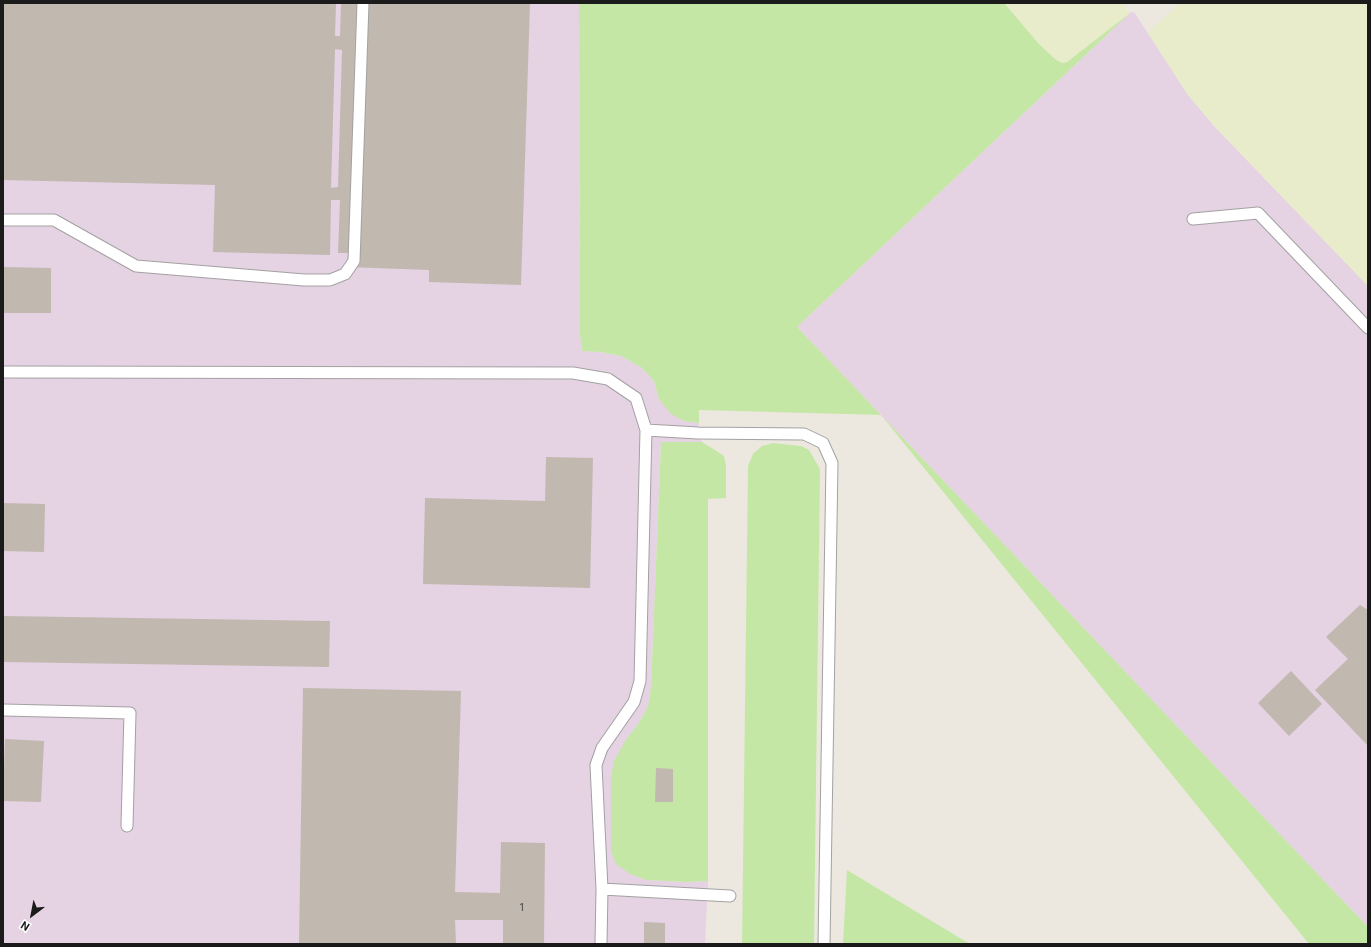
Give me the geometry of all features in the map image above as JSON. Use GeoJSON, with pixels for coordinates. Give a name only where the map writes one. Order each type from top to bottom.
{"type":"FeatureCollection","features":[{"type":"Feature","properties":{"kind":"lane"},"geometry":{"type":"LineString","coordinates":[[3,220],[54,220],[136,266],[304,280],[330,280],[345,274],[354,262],[363,3]]}},
{"type":"Feature","properties":{"kind":"lane"},"geometry":{"type":"LineString","coordinates":[[1193,219],[1258,213],[1368,328]]}},
{"type":"Feature","properties":{"kind":"lane"},"geometry":{"type":"LineString","coordinates":[[3,372],[573,373],[608,379],[636,398],[646,430],[640,681],[634,702],[602,748],[596,765],[602,889],[601,944]]}},
{"type":"Feature","properties":{"kind":"lane"},"geometry":{"type":"LineString","coordinates":[[646,430],[698,433],[804,434],[823,443],[832,463],[824,944]]}},
{"type":"Feature","properties":{"kind":"lane"},"geometry":{"type":"LineString","coordinates":[[3,710],[130,713],[127,826]]}},
{"type":"Feature","properties":{"kind":"lane"},"geometry":{"type":"LineString","coordinates":[[602,889],[730,896]]}},
{"type":"Feature","properties":{"kind":"shaded area"},"geometry":{"type":"Polygon","coordinates":[[[3,3],[579,3],[580,335],[582,351],[600,352],[621,356],[642,368],[654,381],[659,399],[684,421],[699,423],[698,433],[702,442],[661,442],[651,687],[648,707],[637,726],[627,738],[646,880],[686,882],[708,881],[705,944],[3,944],[3,3]]]}},
{"type":"Feature","properties":{"kind":"shaded area"},"geometry":{"type":"Polygon","coordinates":[[[1134,12],[1188,95],[1215,127],[1368,286],[1368,927],[797,327],[1130,13],[1134,12]]]}},
{"type":"Feature","properties":{"kind":"green space"},"geometry":{"type":"Polygon","coordinates":[[[579,3],[1004,3],[1038,43],[1055,59],[1062,63],[1067,62],[1130,13],[797,327],[881,415],[699,410],[699,423],[684,421],[671,414],[659,399],[654,381],[642,368],[621,356],[600,352],[582,351],[580,335],[579,3]]]}},
{"type":"Feature","properties":{"kind":"green space"},"geometry":{"type":"Polygon","coordinates":[[[1004,3],[1121,3],[1130,13],[1067,62],[1062,63],[1055,59],[1038,43],[1004,3]]]}},
{"type":"Feature","properties":{"kind":"green space"},"geometry":{"type":"Polygon","coordinates":[[[1180,3],[1368,3],[1368,286],[1215,127],[1188,95],[1148,33],[1180,3]]]}},
{"type":"Feature","properties":{"kind":"green space"},"geometry":{"type":"Polygon","coordinates":[[[881,415],[1368,927],[1368,944],[1309,944],[881,415]]]}},
{"type":"Feature","properties":{"kind":"green space"},"geometry":{"type":"Polygon","coordinates":[[[661,442],[702,442],[724,456],[726,466],[726,498],[708,499],[708,881],[686,882],[646,880],[630,874],[616,864],[611,851],[611,779],[614,761],[627,738],[637,726],[648,707],[651,687],[661,442]]]}},
{"type":"Feature","properties":{"kind":"green space"},"geometry":{"type":"Polygon","coordinates":[[[773,443],[801,446],[809,450],[820,469],[814,944],[742,944],[748,466],[753,454],[762,446],[773,443]]]}},
{"type":"Feature","properties":{"kind":"green space"},"geometry":{"type":"Polygon","coordinates":[[[847,870],[970,944],[843,944],[847,870]]]}},
{"type":"Feature","properties":{"kind":"building"},"geometry":{"type":"Polygon","coordinates":[[[3,3],[336,3],[335,36],[340,36],[341,3],[530,3],[521,285],[429,282],[429,270],[347,267],[348,253],[338,253],[340,200],[331,200],[330,255],[213,252],[215,185],[3,180],[3,3]],[[335,49],[331,188],[338,187],[342,50],[335,49]]]}},
{"type":"Feature","properties":{"kind":"building"},"geometry":{"type":"Polygon","coordinates":[[[3,267],[51,268],[51,313],[3,313],[3,267]]]}},
{"type":"Feature","properties":{"kind":"building"},"geometry":{"type":"Polygon","coordinates":[[[546,457],[593,458],[590,588],[423,584],[425,498],[545,501],[546,457]]]}},
{"type":"Feature","properties":{"kind":"building"},"geometry":{"type":"Polygon","coordinates":[[[3,503],[45,504],[44,552],[3,551],[3,503]]]}},
{"type":"Feature","properties":{"kind":"building"},"geometry":{"type":"Polygon","coordinates":[[[1360,605],[1368,610],[1368,746],[1315,690],[1348,659],[1326,637],[1360,605]]]}},
{"type":"Feature","properties":{"kind":"building"},"geometry":{"type":"Polygon","coordinates":[[[3,616],[330,621],[329,667],[3,662],[3,616]]]}},
{"type":"Feature","properties":{"kind":"building"},"geometry":{"type":"Polygon","coordinates":[[[1291,671],[1322,704],[1289,736],[1258,703],[1291,671]]]}},
{"type":"Feature","properties":{"kind":"building"},"geometry":{"type":"Polygon","coordinates":[[[303,688],[461,691],[455,892],[500,893],[501,842],[545,843],[544,944],[503,944],[503,920],[455,920],[456,944],[299,944],[303,688]]]}},
{"type":"Feature","properties":{"kind":"building"},"geometry":{"type":"Polygon","coordinates":[[[5,739],[44,741],[41,802],[3,801],[5,739]]]}},
{"type":"Feature","properties":{"kind":"building"},"geometry":{"type":"Polygon","coordinates":[[[656,768],[673,769],[673,802],[655,802],[656,768]]]}},
{"type":"Feature","properties":{"kind":"building"},"geometry":{"type":"Polygon","coordinates":[[[644,922],[665,923],[665,944],[644,944],[644,922]]]}}]}
